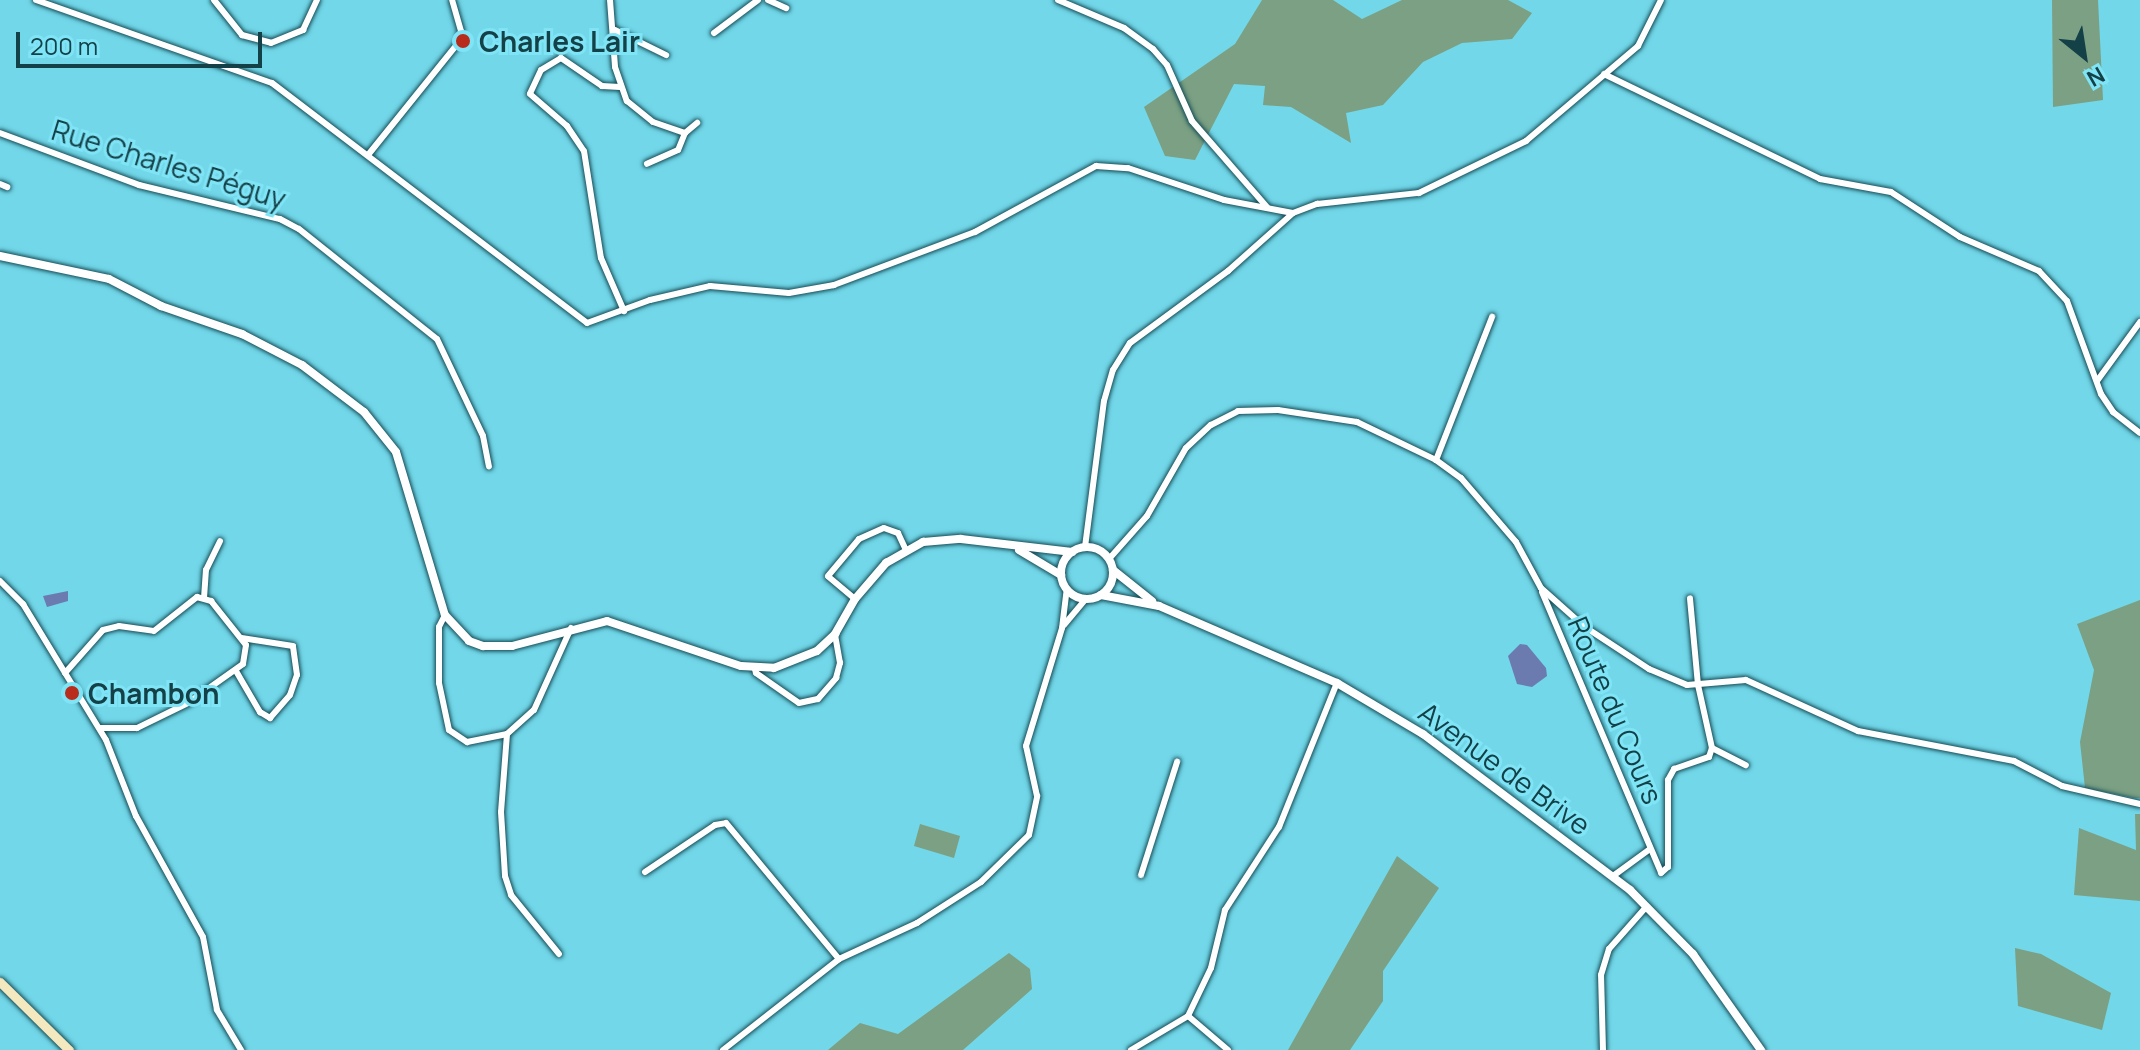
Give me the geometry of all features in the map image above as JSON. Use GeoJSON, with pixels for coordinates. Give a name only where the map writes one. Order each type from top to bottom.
{"type":"FeatureCollection","features":[{"type":"Feature","properties":{"kind":"main road"},"geometry":{"type":"LineString","coordinates":[[0,982],[69,1050]]}},
{"type":"Feature","properties":{"kind":"street"},"geometry":{"type":"LineString","coordinates":[[36,0],[272,83],[577,318],[596,323],[624,311],[710,286],[789,293],[834,285],[975,232],[1096,166],[1128,168],[1224,200],[1293,213]]}},
{"type":"Feature","properties":{"kind":"street"},"geometry":{"type":"LineString","coordinates":[[214,0],[242,35],[284,41],[303,30],[317,0]]}},
{"type":"Feature","properties":{"kind":"street"},"geometry":{"type":"LineString","coordinates":[[368,155],[458,43],[461,31],[452,0]]}},
{"type":"Feature","properties":{"kind":"street"},"geometry":{"type":"LineString","coordinates":[[610,0],[620,87],[640,113],[685,133]]}},
{"type":"Feature","properties":{"kind":"street"},"geometry":{"type":"LineString","coordinates":[[714,33],[758,0]]}},
{"type":"Feature","properties":{"kind":"street"},"geometry":{"type":"LineString","coordinates":[[768,0],[786,8]]}},
{"type":"Feature","properties":{"kind":"street"},"geometry":{"type":"LineString","coordinates":[[1058,0],[1124,28],[1153,49],[1167,65],[1192,121],[1267,207]]}},
{"type":"Feature","properties":{"kind":"street"},"geometry":{"type":"LineString","coordinates":[[1085,547],[1104,401],[1120,356],[1293,213],[1317,204],[1419,193],[1526,141],[1638,46],[1661,0]]}},
{"type":"Feature","properties":{"kind":"street"},"geometry":{"type":"LineString","coordinates":[[615,30],[666,55]]}},
{"type":"Feature","properties":{"kind":"street"},"geometry":{"type":"LineString","coordinates":[[620,87],[602,86],[561,58],[541,70],[530,94],[567,126],[584,151],[601,258],[624,311]]}},
{"type":"Feature","properties":{"kind":"street"},"geometry":{"type":"LineString","coordinates":[[1604,74],[1820,179],[1891,192],[1960,237],[2039,271],[2067,301],[2097,381],[2113,412],[2140,433]]}},
{"type":"Feature","properties":{"kind":"street"},"geometry":{"type":"LineString","coordinates":[[647,164],[678,150],[685,133],[697,123]]}},
{"type":"Feature","properties":{"kind":"street","name":"Rue Charles Péguy"},"geometry":{"type":"LineString","coordinates":[[0,133],[139,185],[280,219],[299,229],[437,339],[483,436],[489,466]]}},
{"type":"Feature","properties":{"kind":"street"},"geometry":{"type":"LineString","coordinates":[[0,256],[109,279],[161,306],[242,334],[302,365],[364,412],[396,452],[445,615],[469,641],[483,646],[512,646],[571,628],[620,622],[754,666],[802,660],[835,634],[855,599],[906,550],[943,539],[1019,550],[1072,552],[1085,547],[1109,559],[1113,569],[1159,606]]}},
{"type":"Feature","properties":{"kind":"street"},"geometry":{"type":"LineString","coordinates":[[1436,460],[1492,317]]}},
{"type":"Feature","properties":{"kind":"street"},"geometry":{"type":"LineString","coordinates":[[2097,381],[2140,322]]}},
{"type":"Feature","properties":{"kind":"street","name":"Route du Cours"},"geometry":{"type":"LineString","coordinates":[[1109,559],[1147,516],[1186,448],[1238,411],[1278,410],[1357,422],[1436,460],[1492,509],[1541,588],[1650,849],[1664,872],[1668,780],[1674,769],[1709,757],[1712,748]]}},
{"type":"Feature","properties":{"kind":"street"},"geometry":{"type":"LineString","coordinates":[[855,599],[828,576],[859,539],[884,528],[898,533],[906,550]]}},
{"type":"Feature","properties":{"kind":"street"},"geometry":{"type":"LineString","coordinates":[[100,728],[137,728],[236,671],[246,658],[242,638],[204,598],[206,570],[220,541]]}},
{"type":"Feature","properties":{"kind":"street"},"geometry":{"type":"LineString","coordinates":[[723,1050],[839,959],[941,909],[998,869],[1029,835],[1037,796],[1026,746],[1062,628],[1067,590],[1061,575],[1019,550]]}},
{"type":"Feature","properties":{"kind":"street"},"geometry":{"type":"LineString","coordinates":[[1061,575],[1072,552]]}},
{"type":"Feature","properties":{"kind":"street"},"geometry":{"type":"LineString","coordinates":[[1101,595],[1113,569]]}},
{"type":"Feature","properties":{"kind":"street"},"geometry":{"type":"LineString","coordinates":[[0,581],[23,604],[100,728],[132,807],[198,925],[217,1010],[241,1050]]}},
{"type":"Feature","properties":{"kind":"street","name":"Route du Cours"},"geometry":{"type":"LineString","coordinates":[[1541,588],[1585,627],[1649,669],[1698,685]]}},
{"type":"Feature","properties":{"kind":"street"},"geometry":{"type":"LineString","coordinates":[[1067,590],[1086,599]]}},
{"type":"Feature","properties":{"kind":"street"},"geometry":{"type":"LineString","coordinates":[[1062,628],[1086,599],[1101,595],[1159,606]]}},
{"type":"Feature","properties":{"kind":"street"},"geometry":{"type":"LineString","coordinates":[[65,673],[103,630],[119,626],[154,631],[190,600],[204,598]]}},
{"type":"Feature","properties":{"kind":"street"},"geometry":{"type":"LineString","coordinates":[[1690,598],[1698,685],[1712,748],[1746,765]]}},
{"type":"Feature","properties":{"kind":"street","name":"Avenue de Brive"},"geometry":{"type":"LineString","coordinates":[[1159,606],[1337,683],[1435,742],[1613,876],[1647,906],[1714,981],[1761,1050]]}},
{"type":"Feature","properties":{"kind":"street"},"geometry":{"type":"LineString","coordinates":[[445,615],[437,651],[449,730],[467,742],[507,734],[544,695],[571,628]]}},
{"type":"Feature","properties":{"kind":"street"},"geometry":{"type":"LineString","coordinates":[[754,666],[756,673],[799,703],[818,699],[836,678],[840,663],[835,634]]}},
{"type":"Feature","properties":{"kind":"street"},"geometry":{"type":"LineString","coordinates":[[236,671],[260,712],[270,718],[290,695],[297,675],[293,646],[242,638]]}},
{"type":"Feature","properties":{"kind":"street"},"geometry":{"type":"LineString","coordinates":[[1698,685],[1746,680],[1769,687],[1814,715],[1858,731],[2014,761],[2062,786],[2140,804]]}},
{"type":"Feature","properties":{"kind":"street"},"geometry":{"type":"LineString","coordinates":[[1131,1050],[1188,1016],[1211,968],[1225,910],[1279,827],[1337,683]]}},
{"type":"Feature","properties":{"kind":"street"},"geometry":{"type":"LineString","coordinates":[[507,734],[501,812],[505,876],[511,895],[559,954]]}},
{"type":"Feature","properties":{"kind":"street"},"geometry":{"type":"LineString","coordinates":[[1141,875],[1177,762]]}},
{"type":"Feature","properties":{"kind":"street"},"geometry":{"type":"LineString","coordinates":[[645,872],[715,825],[726,823],[839,959]]}},
{"type":"Feature","properties":{"kind":"street"},"geometry":{"type":"LineString","coordinates":[[1613,876],[1650,849]]}},
{"type":"Feature","properties":{"kind":"street"},"geometry":{"type":"LineString","coordinates":[[1603,1050],[1601,975],[1609,949],[1647,906]]}},
{"type":"Feature","properties":{"kind":"street"},"geometry":{"type":"LineString","coordinates":[[1188,1016],[1228,1050]]}},
{"type":"Feature","properties":{"kind":"green space"},"geometry":{"type":"Polygon","coordinates":[[[1262,0],[1333,0],[1362,19],[1402,0],[1508,0],[1532,13],[1512,39],[1462,43],[1423,62],[1383,105],[1346,113],[1351,143],[1291,107],[1263,105],[1265,86],[1234,84],[1195,160],[1165,156],[1144,107],[1235,44],[1262,0]]]}},
{"type":"Feature","properties":{"kind":"green space"},"geometry":{"type":"Polygon","coordinates":[[[2052,0],[2098,0],[2103,100],[2053,107],[2052,0]]]}},
{"type":"Feature","properties":{"kind":"green space"},"geometry":{"type":"Polygon","coordinates":[[[2140,600],[2140,798],[2134,798],[2085,788],[2080,742],[2094,670],[2077,624],[2140,600]]]}},
{"type":"Feature","properties":{"kind":"green space"},"geometry":{"type":"Polygon","coordinates":[[[2135,814],[2140,814],[2140,901],[2074,895],[2079,828],[2136,850],[2135,814]]]}},
{"type":"Feature","properties":{"kind":"green space"},"geometry":{"type":"Polygon","coordinates":[[[920,824],[960,836],[954,858],[914,846],[920,824]]]}},
{"type":"Feature","properties":{"kind":"green space"},"geometry":{"type":"Polygon","coordinates":[[[1397,856],[1439,888],[1383,971],[1383,1001],[1350,1050],[1288,1050],[1397,856]]]}},
{"type":"Feature","properties":{"kind":"green space"},"geometry":{"type":"Polygon","coordinates":[[[2015,948],[2041,954],[2111,993],[2102,1030],[2018,1006],[2015,948]]]}},
{"type":"Feature","properties":{"kind":"green space"},"geometry":{"type":"Polygon","coordinates":[[[1009,953],[1030,969],[1032,989],[963,1050],[828,1050],[860,1023],[898,1034],[1009,953]]]}},
{"type":"Feature","properties":{"kind":"water"},"geometry":{"type":"Polygon","coordinates":[[[68,591],[68,601],[47,607],[43,596],[68,591]]]}},
{"type":"Feature","properties":{"kind":"water"},"geometry":{"type":"Polygon","coordinates":[[[1520,644],[1527,645],[1546,668],[1547,676],[1532,687],[1517,684],[1508,656],[1520,644]]]}},
{"type":"Feature","properties":{"kind":"place","name":"Charles Lair"},"geometry":{"type":"Point","coordinates":[463,41]}},
{"type":"Feature","properties":{"kind":"place","name":"Chambon"},"geometry":{"type":"Point","coordinates":[72,693]}}]}
